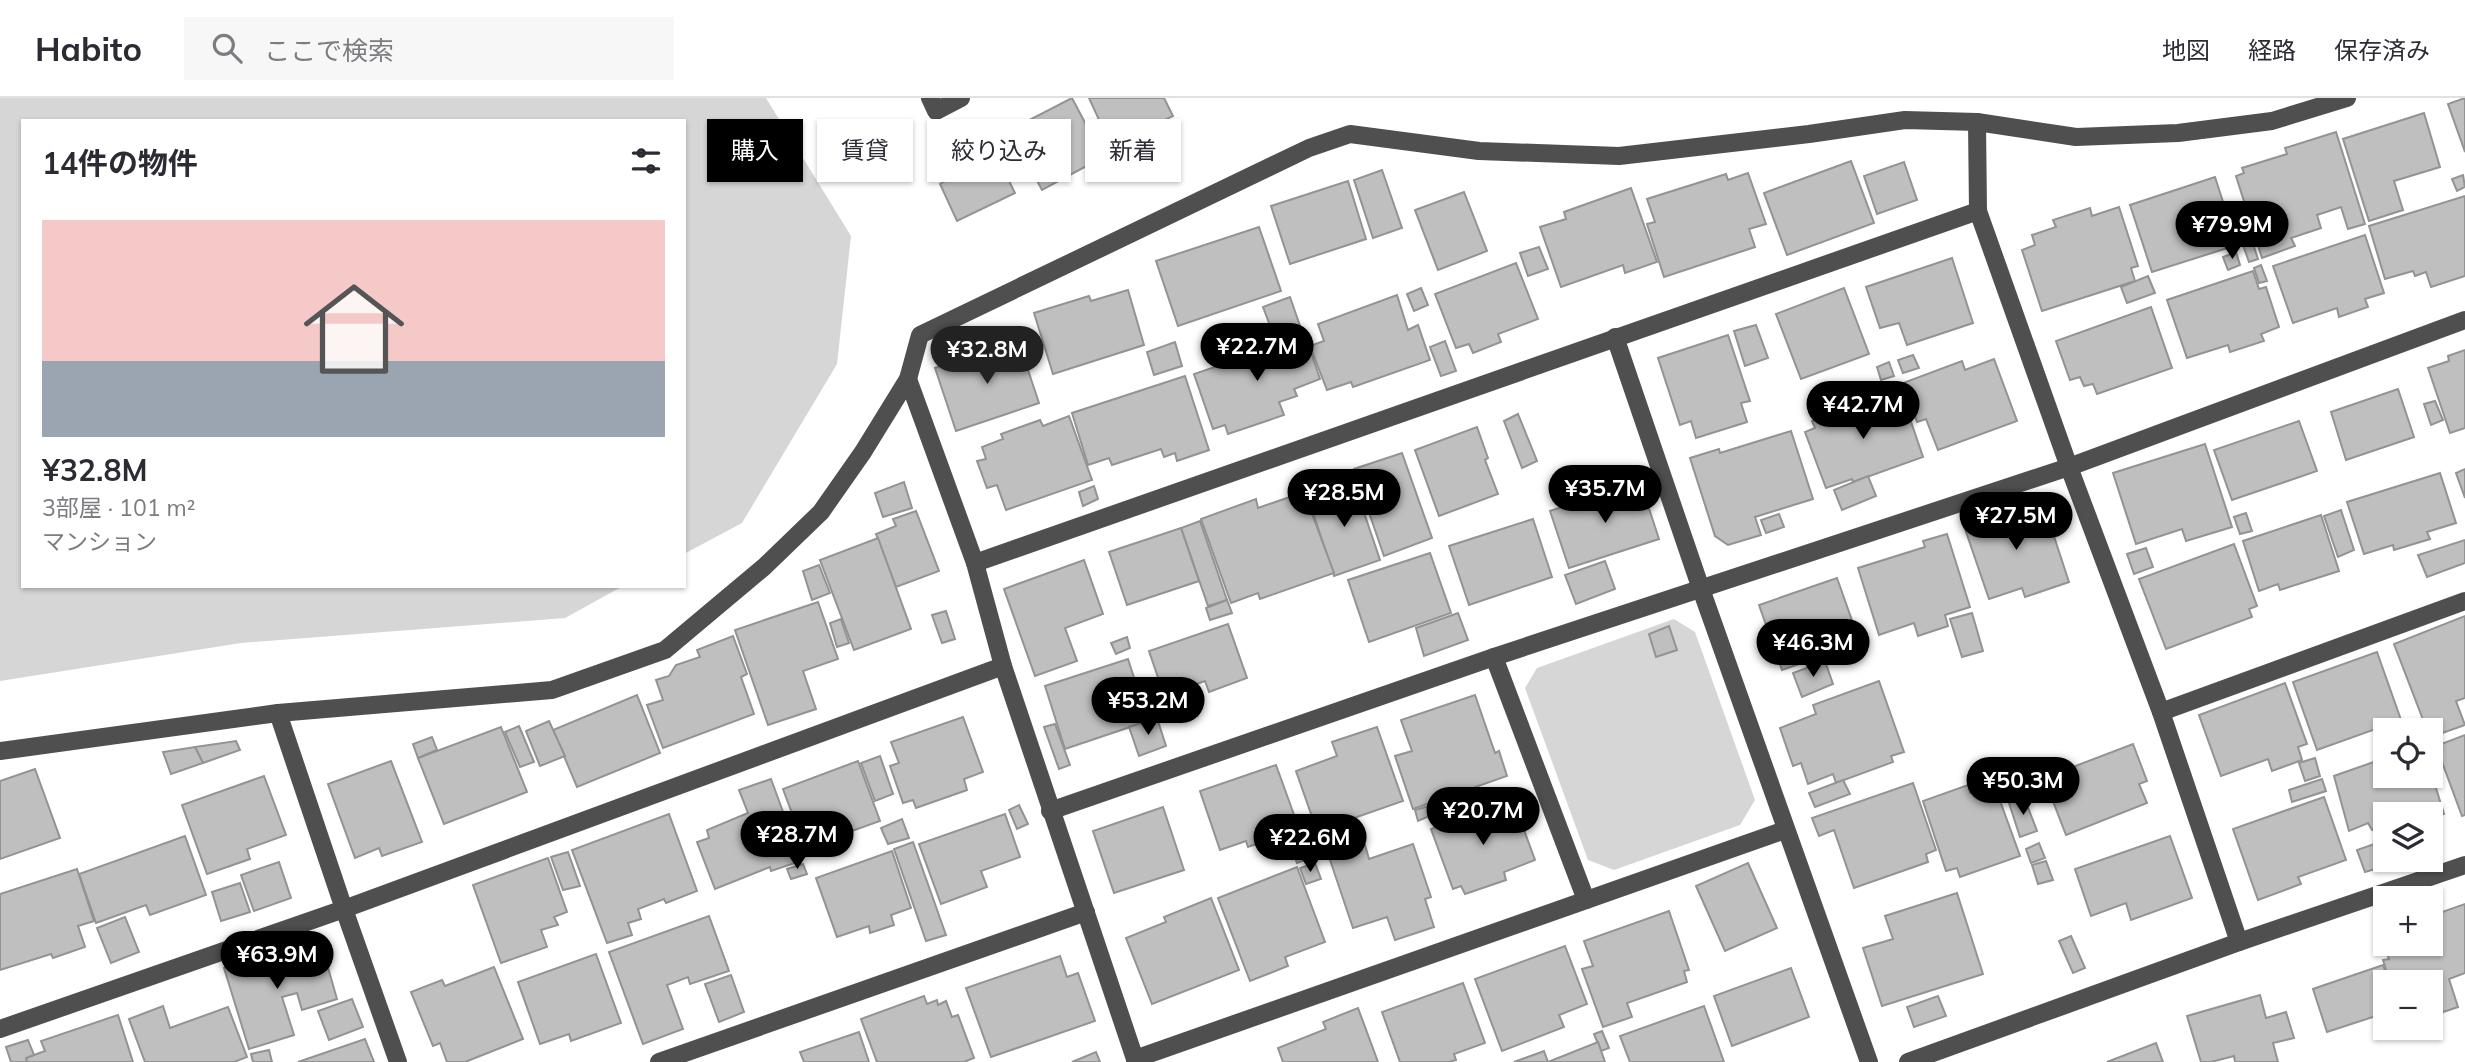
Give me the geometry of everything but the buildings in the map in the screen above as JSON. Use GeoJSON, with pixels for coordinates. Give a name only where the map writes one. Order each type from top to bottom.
{"type":"FeatureCollection","features":[{"type":"Feature","properties":{"kind":"street"},"geometry":{"type":"LineString","coordinates":[[930,98],[936,111],[961,98]]}},
{"type":"Feature","properties":{"kind":"street"},"geometry":{"type":"LineString","coordinates":[[0,751],[278,713],[552,690],[666,650],[764,567],[821,512],[863,452],[908,379],[920,335],[1309,148],[1350,134],[1479,151],[1619,156],[1905,120],[1977,122],[2076,137],[2178,133],[2272,121],[2347,98]]}},
{"type":"Feature","properties":{"kind":"street"},"geometry":{"type":"LineString","coordinates":[[1977,122],[1978,211],[2069,467],[2161,712],[2239,942]]}},
{"type":"Feature","properties":{"kind":"street"},"geometry":{"type":"LineString","coordinates":[[975,563],[1978,211]]}},
{"type":"Feature","properties":{"kind":"street"},"geometry":{"type":"LineString","coordinates":[[1051,811],[1494,657],[2069,467],[2465,320]]}},
{"type":"Feature","properties":{"kind":"street"},"geometry":{"type":"LineString","coordinates":[[1615,337],[1785,830],[1869,1062]]}},
{"type":"Feature","properties":{"kind":"street"},"geometry":{"type":"LineString","coordinates":[[908,379],[975,563],[1003,666],[1136,1061],[1785,830]]}},
{"type":"Feature","properties":{"kind":"street"},"geometry":{"type":"LineString","coordinates":[[2161,712],[2465,601]]}},
{"type":"Feature","properties":{"kind":"street"},"geometry":{"type":"LineString","coordinates":[[1494,657],[1586,900]]}},
{"type":"Feature","properties":{"kind":"street"},"geometry":{"type":"LineString","coordinates":[[0,1029],[344,909],[1003,666]]}},
{"type":"Feature","properties":{"kind":"street"},"geometry":{"type":"LineString","coordinates":[[278,713],[398,1062]]}},
{"type":"Feature","properties":{"kind":"street"},"geometry":{"type":"LineString","coordinates":[[1908,1062],[2239,942],[2465,865]]}},
{"type":"Feature","properties":{"kind":"street"},"geometry":{"type":"LineString","coordinates":[[659,1062],[1086,912]]}},
{"type":"Feature","properties":{"kind":"shaded area"},"geometry":{"type":"Polygon","coordinates":[[[0,98],[766,98],[779,119],[707,119],[707,182],[803,182],[803,158],[851,236],[837,364],[742,523],[686,553],[686,119],[21,119],[21,588],[619,588],[565,618],[241,643],[0,681],[0,98]]]}},
{"type":"Feature","properties":{"kind":"shaded area"},"geometry":{"type":"Polygon","coordinates":[[[1674,619],[1695,632],[1755,800],[1740,825],[1614,870],[1588,860],[1525,688],[1537,668],[1674,619]]]}}]}
